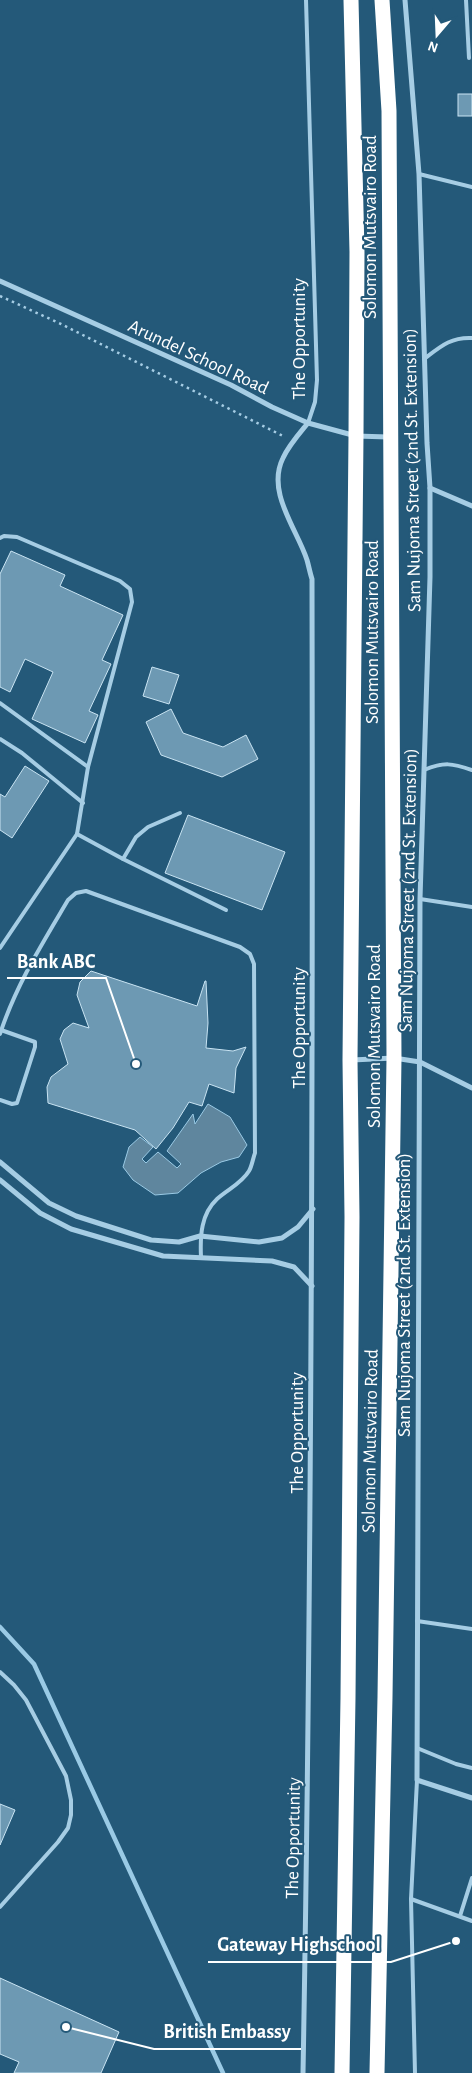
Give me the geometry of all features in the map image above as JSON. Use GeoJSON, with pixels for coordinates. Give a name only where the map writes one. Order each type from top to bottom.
{"type":"FeatureCollection","features":[{"type":"Feature","properties":{"kind":"highway"},"geometry":{"type":"LineString","coordinates":[[342,2073],[352,1236],[350,1060],[357,252],[351,0]]}},
{"type":"Feature","properties":{"kind":"highway","name":"Solomon Mutsvairo Road"},"geometry":{"type":"LineString","coordinates":[[377,2073],[385,1707],[394,1058],[388,112],[382,0]]}},
{"type":"Feature","properties":{"kind":"street","name":"Sam Nujoma Street (2nd St. Extension)"},"geometry":{"type":"LineString","coordinates":[[405,0],[419,174],[430,488],[430,577],[420,899],[417,1780]]}},
{"type":"Feature","properties":{"kind":"street","name":"Arundel School Road"},"geometry":{"type":"LineString","coordinates":[[0,281],[230,385],[308,423],[356,436],[391,437]]}},
{"type":"Feature","properties":{"kind":"street","name":"The Opportunity"},"geometry":{"type":"LineString","coordinates":[[303,2073],[313,1209],[312,580],[307,560],[280,496],[277,478],[282,459],[293,441],[308,423]]}},
{"type":"Feature","properties":{"kind":"street"},"geometry":{"type":"LineString","coordinates":[[430,488],[472,506]]}},
{"type":"Feature","properties":{"kind":"street"},"geometry":{"type":"LineString","coordinates":[[350,1060],[394,1058],[420,1062],[472,1088]]}},
{"type":"Feature","properties":{"kind":"street"},"geometry":{"type":"LineString","coordinates":[[0,1162],[49,1203],[76,1216],[150,1240],[178,1242],[200,1236],[259,1242],[282,1238],[298,1227],[313,1209]]}},
{"type":"Feature","properties":{"kind":"street"},"geometry":{"type":"LineString","coordinates":[[0,1180],[40,1213],[71,1229],[163,1256],[272,1261],[294,1267],[312,1286]]}},
{"type":"Feature","properties":{"kind":"street"},"geometry":{"type":"LineString","coordinates":[[417,1780],[472,1798]]}},
{"type":"Feature","properties":{"kind":"lane","name":"The Opportunity"},"geometry":{"type":"LineString","coordinates":[[306,0],[317,380],[315,402],[308,423]]}},
{"type":"Feature","properties":{"kind":"lane"},"geometry":{"type":"LineString","coordinates":[[466,0],[468,58]]}},
{"type":"Feature","properties":{"kind":"lane"},"geometry":{"type":"LineString","coordinates":[[419,174],[472,187]]}},
{"type":"Feature","properties":{"kind":"lane"},"geometry":{"type":"LineString","coordinates":[[424,359],[441,346],[458,337],[472,338]]}},
{"type":"Feature","properties":{"kind":"lane"},"geometry":{"type":"LineString","coordinates":[[0,538],[4,536],[16,537],[120,581],[130,589],[132,602],[88,767],[78,834],[0,948]]}},
{"type":"Feature","properties":{"kind":"lane"},"geometry":{"type":"LineString","coordinates":[[0,703],[88,767]]}},
{"type":"Feature","properties":{"kind":"lane"},"geometry":{"type":"LineString","coordinates":[[0,739],[22,753],[83,803]]}},
{"type":"Feature","properties":{"kind":"lane"},"geometry":{"type":"LineString","coordinates":[[424,770],[440,764],[458,765],[472,770]]}},
{"type":"Feature","properties":{"kind":"lane"},"geometry":{"type":"LineString","coordinates":[[123,859],[136,837],[148,827],[180,813]]}},
{"type":"Feature","properties":{"kind":"lane"},"geometry":{"type":"LineString","coordinates":[[78,834],[123,859],[226,910]]}},
{"type":"Feature","properties":{"kind":"lane"},"geometry":{"type":"LineString","coordinates":[[0,1100],[12,1104],[17,1103],[35,1047],[35,1042],[30,1039],[1,1032],[8,1008],[20,983],[68,900],[76,892],[86,891],[240,947],[250,954],[254,964],[255,1152],[249,1171],[234,1188],[217,1199],[206,1214],[200,1236],[202,1257]]}},
{"type":"Feature","properties":{"kind":"lane"},"geometry":{"type":"LineString","coordinates":[[420,899],[472,907]]}},
{"type":"Feature","properties":{"kind":"lane"},"geometry":{"type":"LineString","coordinates":[[417,1621],[472,1630]]}},
{"type":"Feature","properties":{"kind":"lane"},"geometry":{"type":"LineString","coordinates":[[0,1672],[26,1700],[66,1776],[71,1800],[71,1815],[68,1828],[58,1842],[0,1907]]}},
{"type":"Feature","properties":{"kind":"lane"},"geometry":{"type":"LineString","coordinates":[[417,1748],[456,1764],[472,1768]]}},
{"type":"Feature","properties":{"kind":"lane"},"geometry":{"type":"LineString","coordinates":[[415,2073],[411,1899],[417,1780]]}},
{"type":"Feature","properties":{"kind":"lane"},"geometry":{"type":"LineString","coordinates":[[460,1916],[472,1878]]}},
{"type":"Feature","properties":{"kind":"lane"},"geometry":{"type":"LineString","coordinates":[[411,1899],[472,1921]]}},
{"type":"Feature","properties":{"kind":"path"},"geometry":{"type":"LineString","coordinates":[[0,296],[61,324],[293,441]]}},
{"type":"Feature","properties":{"kind":"water"},"geometry":{"type":"Polygon","coordinates":[[[208,1104],[230,1117],[247,1145],[239,1157],[221,1162],[201,1173],[178,1193],[155,1195],[133,1180],[123,1167],[129,1147],[140,1137],[153,1147],[142,1159],[146,1163],[158,1152],[177,1168],[181,1164],[167,1151],[193,1114],[195,1124],[208,1104]]]}},
{"type":"Feature","properties":{"kind":"building"},"geometry":{"type":"Polygon","coordinates":[[[458,94],[472,94],[472,116],[458,116],[458,94]]]}},
{"type":"Feature","properties":{"kind":"building"},"geometry":{"type":"Polygon","coordinates":[[[11,551],[65,575],[60,586],[123,615],[102,660],[111,664],[89,711],[98,715],[85,743],[32,719],[53,672],[25,659],[10,692],[0,687],[0,574],[11,551]]]}},
{"type":"Feature","properties":{"kind":"building"},"geometry":{"type":"Polygon","coordinates":[[[152,667],[179,675],[169,704],[143,696],[152,667]]]}},
{"type":"Feature","properties":{"kind":"building"},"geometry":{"type":"Polygon","coordinates":[[[171,709],[183,733],[223,747],[246,735],[258,759],[222,777],[161,755],[146,722],[171,709]]]}},
{"type":"Feature","properties":{"kind":"building"},"geometry":{"type":"Polygon","coordinates":[[[25,766],[49,781],[12,838],[0,830],[0,794],[5,797],[25,766]]]}},
{"type":"Feature","properties":{"kind":"building"},"geometry":{"type":"Polygon","coordinates":[[[188,815],[285,852],[262,910],[165,873],[188,815]]]}},
{"type":"Feature","properties":{"kind":"building"},"geometry":{"type":"Polygon","coordinates":[[[91,971],[197,1006],[206,981],[208,1023],[206,1048],[233,1051],[246,1047],[236,1068],[234,1093],[209,1084],[202,1106],[189,1102],[173,1128],[156,1149],[135,1130],[48,1103],[47,1087],[51,1077],[68,1064],[60,1039],[64,1030],[73,1023],[89,1028],[77,995],[80,982],[91,971]]]}},
{"type":"Feature","properties":{"kind":"building"},"geometry":{"type":"Polygon","coordinates":[[[0,1804],[15,1810],[0,1845],[0,1804]]]}},
{"type":"Feature","properties":{"kind":"building"},"geometry":{"type":"Polygon","coordinates":[[[0,1978],[119,2032],[101,2073],[14,2073],[19,2062],[0,2054],[0,1978]]]}},
{"type":"Feature","properties":{"kind":"waterway"},"geometry":{"type":"LineString","coordinates":[[0,1627],[34,1664],[223,2073]]}},
{"type":"Feature","properties":{"kind":"place","name":"Bank ABC"},"geometry":{"type":"Point","coordinates":[136,1064]}},
{"type":"Feature","properties":{"kind":"place","name":"Gateway Highschool"},"geometry":{"type":"Point","coordinates":[456,1941]}},
{"type":"Feature","properties":{"kind":"place","name":"British Embassy"},"geometry":{"type":"Point","coordinates":[66,2027]}}]}
